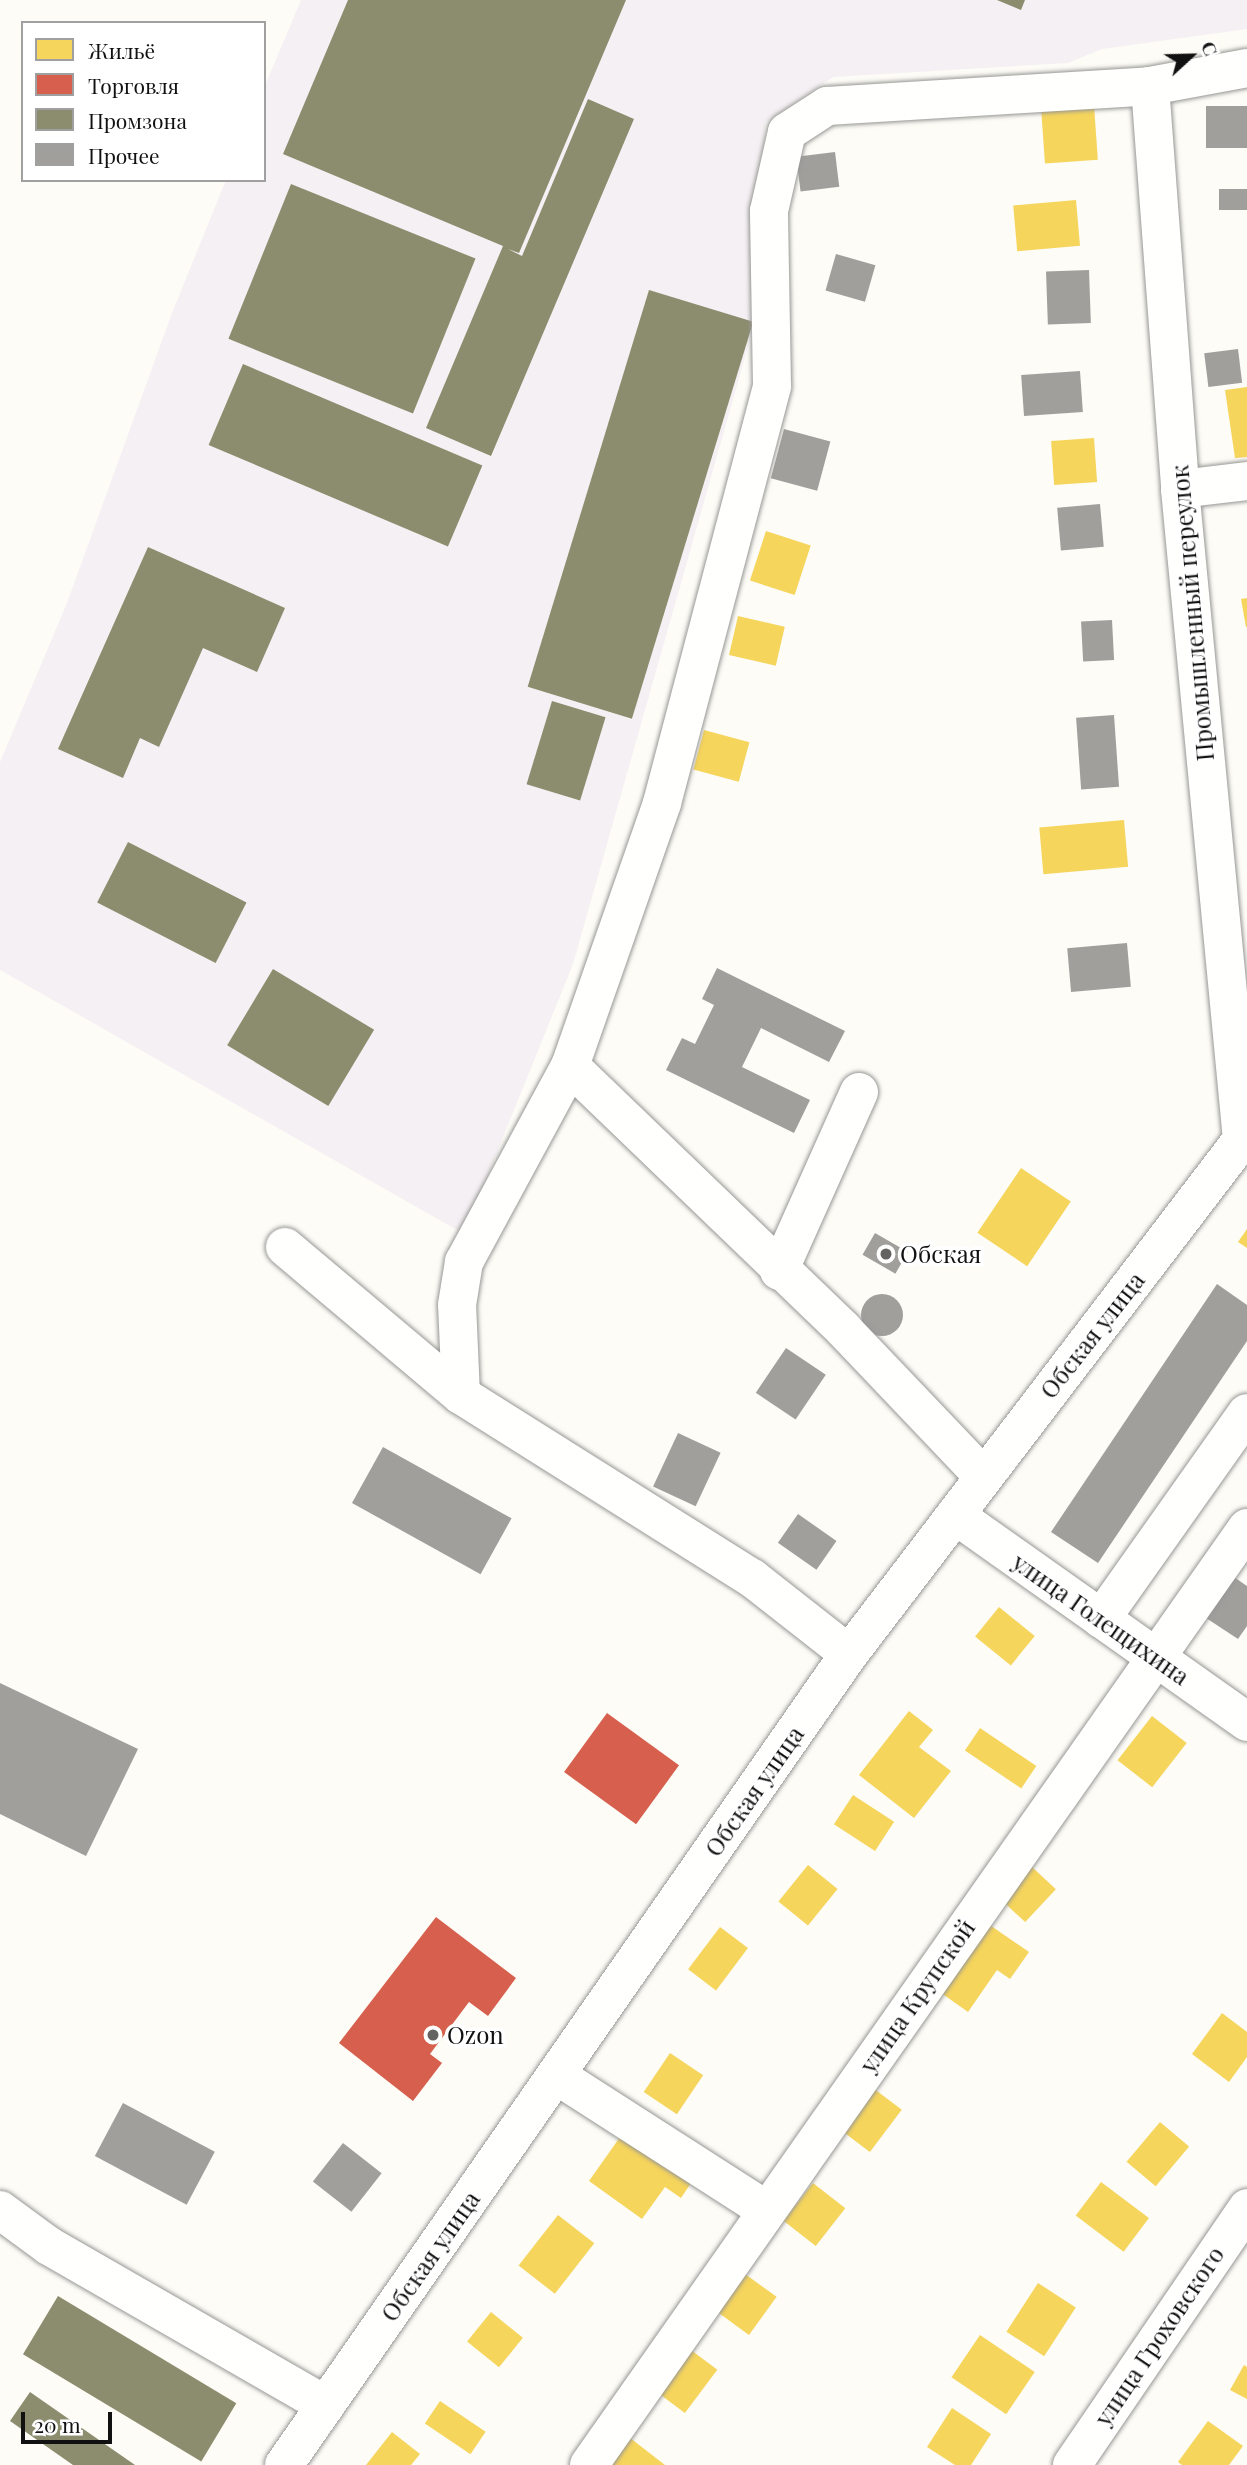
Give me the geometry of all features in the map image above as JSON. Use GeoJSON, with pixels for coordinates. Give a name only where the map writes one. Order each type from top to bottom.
{"type":"FeatureCollection","features":[{"type":"Feature","properties":{"kind":"street"},"geometry":{"type":"LineString","coordinates":[[461,1395],[457,1305],[464,1262],[570,1066],[662,803],[772,386],[769,211],[787,132],[827,106],[1150,86],[1247,68]]}},
{"type":"Feature","properties":{"kind":"street","name":"Промышленный переулок"},"geometry":{"type":"LineString","coordinates":[[1150,86],[1180,489],[1245,1136]]}},
{"type":"Feature","properties":{"kind":"street"},"geometry":{"type":"LineString","coordinates":[[1180,489],[1247,481]]}},
{"type":"Feature","properties":{"kind":"street"},"geometry":{"type":"LineString","coordinates":[[570,1066],[779,1271],[844,1330],[983,1476]]}},
{"type":"Feature","properties":{"kind":"street"},"geometry":{"type":"LineString","coordinates":[[779,1271],[859,1091]]}},
{"type":"Feature","properties":{"kind":"street","name":"Обская улица"},"geometry":{"type":"LineString","coordinates":[[284,2465],[849,1654],[1245,1136]]}},
{"type":"Feature","properties":{"kind":"street"},"geometry":{"type":"LineString","coordinates":[[285,1247],[461,1395],[752,1578],[849,1654]]}},
{"type":"Feature","properties":{"kind":"street"},"geometry":{"type":"LineString","coordinates":[[1101,1619],[1247,1413]]}},
{"type":"Feature","properties":{"kind":"street","name":"улица Голещихина"},"geometry":{"type":"LineString","coordinates":[[955,1515],[1247,1722]]}},
{"type":"Feature","properties":{"kind":"street","name":"улица Крупской"},"geometry":{"type":"LineString","coordinates":[[589,2465],[765,2209],[1157,1659],[1247,1528]]}},
{"type":"Feature","properties":{"kind":"street"},"geometry":{"type":"LineString","coordinates":[[556,2076],[765,2209]]}},
{"type":"Feature","properties":{"kind":"street","name":"улица Гроховского"},"geometry":{"type":"LineString","coordinates":[[1072,2465],[1247,2208]]}},
{"type":"Feature","properties":{"kind":"street"},"geometry":{"type":"LineString","coordinates":[[0,2210],[49,2246],[326,2405]]}},
{"type":"Feature","properties":{"kind":"shaded area"},"geometry":{"type":"Polygon","coordinates":[[[301,0],[1247,0],[1247,29],[1102,49],[1068,63],[833,77],[765,123],[757,315],[573,964],[464,1234],[0,970],[0,762],[67,603],[172,313],[225,182],[266,182],[266,83],[301,0]]]}},
{"type":"Feature","properties":{"kind":"building: Жильё"},"geometry":{"type":"Polygon","coordinates":[[[1094,105],[1098,160],[1045,164],[1041,109],[1094,105]]]}},
{"type":"Feature","properties":{"kind":"building: Жильё"},"geometry":{"type":"Polygon","coordinates":[[[1076,200],[1080,246],[1017,251],[1013,205],[1076,200]]]}},
{"type":"Feature","properties":{"kind":"building: Жильё"},"geometry":{"type":"Polygon","coordinates":[[[1247,387],[1247,457],[1235,458],[1225,390],[1247,387]]]}},
{"type":"Feature","properties":{"kind":"building: Жильё"},"geometry":{"type":"Polygon","coordinates":[[[1094,438],[1097,482],[1054,485],[1051,441],[1094,438]]]}},
{"type":"Feature","properties":{"kind":"building: Жильё"},"geometry":{"type":"Polygon","coordinates":[[[766,531],[811,546],[795,595],[750,580],[766,531]]]}},
{"type":"Feature","properties":{"kind":"building: Жильё"},"geometry":{"type":"Polygon","coordinates":[[[1247,598],[1247,627],[1246,627],[1241,599],[1247,598]]]}},
{"type":"Feature","properties":{"kind":"building: Жильё"},"geometry":{"type":"Polygon","coordinates":[[[738,616],[785,627],[776,666],[729,655],[738,616]]]}},
{"type":"Feature","properties":{"kind":"building: Жильё"},"geometry":{"type":"Polygon","coordinates":[[[704,730],[749,742],[739,782],[693,770],[704,730]]]}},
{"type":"Feature","properties":{"kind":"building: Жильё"},"geometry":{"type":"Polygon","coordinates":[[[1124,820],[1128,867],[1043,874],[1039,827],[1124,820]]]}},
{"type":"Feature","properties":{"kind":"building: Жильё"},"geometry":{"type":"Polygon","coordinates":[[[1021,1168],[1071,1202],[1027,1266],[977,1233],[1021,1168]]]}},
{"type":"Feature","properties":{"kind":"building: Жильё"},"geometry":{"type":"Polygon","coordinates":[[[1247,1229],[1247,1248],[1238,1242],[1247,1229]]]}},
{"type":"Feature","properties":{"kind":"building: Жильё"},"geometry":{"type":"Polygon","coordinates":[[[999,1607],[1035,1636],[1011,1665],[975,1637],[999,1607]]]}},
{"type":"Feature","properties":{"kind":"building: Жильё"},"geometry":{"type":"Polygon","coordinates":[[[909,1711],[933,1730],[919,1747],[951,1771],[914,1818],[859,1775],[909,1711]]]}},
{"type":"Feature","properties":{"kind":"building: Жильё"},"geometry":{"type":"Polygon","coordinates":[[[1152,1716],[1187,1743],[1152,1787],[1118,1760],[1152,1716]]]}},
{"type":"Feature","properties":{"kind":"building: Жильё"},"geometry":{"type":"Polygon","coordinates":[[[980,1728],[1036,1766],[1021,1788],[965,1750],[980,1728]]]}},
{"type":"Feature","properties":{"kind":"building: Жильё"},"geometry":{"type":"Polygon","coordinates":[[[853,1795],[894,1822],[875,1851],[834,1824],[853,1795]]]}},
{"type":"Feature","properties":{"kind":"building: Жильё"},"geometry":{"type":"Polygon","coordinates":[[[808,1865],[838,1889],[808,1925],[778,1902],[808,1865]]]}},
{"type":"Feature","properties":{"kind":"building: Жильё"},"geometry":{"type":"Polygon","coordinates":[[[1031,1866],[1056,1889],[1025,1922],[1000,1899],[1031,1866]]]}},
{"type":"Feature","properties":{"kind":"building: Жильё"},"geometry":{"type":"Polygon","coordinates":[[[984,1921],[1029,1952],[1010,1979],[997,1970],[968,2012],[937,1990],[984,1921]]]}},
{"type":"Feature","properties":{"kind":"building: Жильё"},"geometry":{"type":"Polygon","coordinates":[[[720,1927],[748,1948],[716,1990],[688,1969],[720,1927]]]}},
{"type":"Feature","properties":{"kind":"building: Жильё"},"geometry":{"type":"Polygon","coordinates":[[[1222,2013],[1247,2032],[1247,2057],[1229,2082],[1192,2054],[1222,2013]]]}},
{"type":"Feature","properties":{"kind":"building: Жильё"},"geometry":{"type":"Polygon","coordinates":[[[670,2053],[703,2075],[677,2114],[644,2092],[670,2053]]]}},
{"type":"Feature","properties":{"kind":"building: Жильё"},"geometry":{"type":"Polygon","coordinates":[[[873,2088],[902,2110],[870,2152],[841,2130],[873,2088]]]}},
{"type":"Feature","properties":{"kind":"building: Жильё"},"geometry":{"type":"Polygon","coordinates":[[[1160,2122],[1189,2146],[1156,2186],[1127,2162],[1160,2122]]]}},
{"type":"Feature","properties":{"kind":"building: Жильё"},"geometry":{"type":"Polygon","coordinates":[[[625,2130],[693,2180],[681,2198],[665,2187],[642,2219],[589,2181],[625,2130]]]}},
{"type":"Feature","properties":{"kind":"building: Жильё"},"geometry":{"type":"Polygon","coordinates":[[[1101,2182],[1149,2218],[1124,2252],[1076,2216],[1101,2182]]]}},
{"type":"Feature","properties":{"kind":"building: Жильё"},"geometry":{"type":"Polygon","coordinates":[[[813,2183],[845,2208],[816,2246],[783,2221],[813,2183]]]}},
{"type":"Feature","properties":{"kind":"building: Жильё"},"geometry":{"type":"Polygon","coordinates":[[[558,2215],[594,2243],[555,2294],[519,2265],[558,2215]]]}},
{"type":"Feature","properties":{"kind":"building: Жильё"},"geometry":{"type":"Polygon","coordinates":[[[741,2271],[777,2297],[749,2335],[713,2309],[741,2271]]]}},
{"type":"Feature","properties":{"kind":"building: Жильё"},"geometry":{"type":"Polygon","coordinates":[[[1038,2283],[1076,2308],[1044,2356],[1006,2332],[1038,2283]]]}},
{"type":"Feature","properties":{"kind":"building: Жильё"},"geometry":{"type":"Polygon","coordinates":[[[491,2312],[523,2338],[499,2367],[467,2342],[491,2312]]]}},
{"type":"Feature","properties":{"kind":"building: Жильё"},"geometry":{"type":"Polygon","coordinates":[[[980,2335],[1035,2372],[1006,2414],[951,2377],[980,2335]]]}},
{"type":"Feature","properties":{"kind":"building: Жильё"},"geometry":{"type":"Polygon","coordinates":[[[687,2347],[717,2370],[685,2413],[655,2390],[687,2347]]]}},
{"type":"Feature","properties":{"kind":"building: Жильё"},"geometry":{"type":"Polygon","coordinates":[[[1244,2365],[1247,2367],[1247,2399],[1230,2390],[1244,2365]]]}},
{"type":"Feature","properties":{"kind":"building: Жильё"},"geometry":{"type":"Polygon","coordinates":[[[440,2401],[486,2432],[470,2454],[425,2423],[440,2401]]]}},
{"type":"Feature","properties":{"kind":"building: Жильё"},"geometry":{"type":"Polygon","coordinates":[[[952,2408],[991,2434],[971,2465],[955,2465],[927,2447],[952,2408]]]}},
{"type":"Feature","properties":{"kind":"building: Жильё"},"geometry":{"type":"Polygon","coordinates":[[[1208,2421],[1243,2446],[1229,2465],[1182,2465],[1178,2462],[1208,2421]]]}},
{"type":"Feature","properties":{"kind":"building: Жильё"},"geometry":{"type":"Polygon","coordinates":[[[392,2432],[420,2454],[411,2465],[366,2465],[392,2432]]]}},
{"type":"Feature","properties":{"kind":"building: Жильё"},"geometry":{"type":"Polygon","coordinates":[[[625,2434],[665,2465],[600,2465],[625,2434]]]}},
{"type":"Feature","properties":{"kind":"building: Торговля"},"geometry":{"type":"Polygon","coordinates":[[[607,1713],[679,1765],[636,1824],[564,1772],[607,1713]]]}},
{"type":"Feature","properties":{"kind":"building: Торговля"},"geometry":{"type":"Polygon","coordinates":[[[436,1917],[516,1978],[488,2016],[469,2002],[430,2054],[442,2063],[413,2101],[339,2043],[436,1917]]]}},
{"type":"Feature","properties":{"kind":"building: Промзона"},"geometry":{"type":"Polygon","coordinates":[[[348,0],[626,0],[519,253],[508,249],[522,256],[588,99],[634,119],[491,456],[426,428],[503,246],[283,154],[348,0]]]}},
{"type":"Feature","properties":{"kind":"building: Промзона"},"geometry":{"type":"Polygon","coordinates":[[[997,0],[1025,0],[1021,10],[997,0]]]}},
{"type":"Feature","properties":{"kind":"building: Промзона"},"geometry":{"type":"Polygon","coordinates":[[[291,184],[476,259],[413,413],[228,339],[291,184]]]}},
{"type":"Feature","properties":{"kind":"building: Промзона"},"geometry":{"type":"Polygon","coordinates":[[[649,290],[753,322],[632,719],[528,687],[649,290]]]}},
{"type":"Feature","properties":{"kind":"building: Промзона"},"geometry":{"type":"Polygon","coordinates":[[[243,364],[482,466],[448,547],[209,445],[243,364]]]}},
{"type":"Feature","properties":{"kind":"building: Промзона"},"geometry":{"type":"Polygon","coordinates":[[[148,547],[285,608],[257,672],[203,648],[159,747],[140,738],[123,778],[58,749],[148,547]]]}},
{"type":"Feature","properties":{"kind":"building: Промзона"},"geometry":{"type":"Polygon","coordinates":[[[552,701],[606,717],[580,801],[527,784],[552,701]]]}},
{"type":"Feature","properties":{"kind":"building: Промзона"},"geometry":{"type":"Polygon","coordinates":[[[128,842],[247,902],[216,963],[97,903],[128,842]]]}},
{"type":"Feature","properties":{"kind":"building: Промзона"},"geometry":{"type":"Polygon","coordinates":[[[273,969],[374,1030],[328,1106],[227,1045],[273,969]]]}},
{"type":"Feature","properties":{"kind":"building: Промзона"},"geometry":{"type":"Polygon","coordinates":[[[58,2296],[236,2403],[201,2461],[23,2354],[58,2296]]]}},
{"type":"Feature","properties":{"kind":"building: Промзона"},"geometry":{"type":"Polygon","coordinates":[[[30,2392],[135,2465],[73,2465],[10,2421],[30,2392]]]}},
{"type":"Feature","properties":{"kind":"building: Прочее"},"geometry":{"type":"Polygon","coordinates":[[[1206,106],[1247,106],[1247,148],[1206,148],[1206,106]]]}},
{"type":"Feature","properties":{"kind":"building: Прочее"},"geometry":{"type":"Polygon","coordinates":[[[835,152],[839,187],[801,191],[796,157],[835,152]]]}},
{"type":"Feature","properties":{"kind":"building: Прочее"},"geometry":{"type":"Polygon","coordinates":[[[1219,189],[1247,189],[1247,210],[1219,210],[1219,189]]]}},
{"type":"Feature","properties":{"kind":"building: Прочее"},"geometry":{"type":"Polygon","coordinates":[[[836,254],[875,265],[865,302],[826,291],[836,254]]]}},
{"type":"Feature","properties":{"kind":"building: Прочее"},"geometry":{"type":"Polygon","coordinates":[[[1089,270],[1091,323],[1048,324],[1046,272],[1089,270]]]}},
{"type":"Feature","properties":{"kind":"building: Прочее"},"geometry":{"type":"Polygon","coordinates":[[[1238,349],[1242,383],[1208,387],[1204,353],[1238,349]]]}},
{"type":"Feature","properties":{"kind":"building: Прочее"},"geometry":{"type":"Polygon","coordinates":[[[1080,371],[1083,412],[1024,416],[1021,375],[1080,371]]]}},
{"type":"Feature","properties":{"kind":"building: Прочее"},"geometry":{"type":"Polygon","coordinates":[[[784,429],[830,441],[817,491],[771,478],[784,429]]]}},
{"type":"Feature","properties":{"kind":"building: Прочее"},"geometry":{"type":"Polygon","coordinates":[[[1100,504],[1104,547],[1061,551],[1057,508],[1100,504]]]}},
{"type":"Feature","properties":{"kind":"building: Прочее"},"geometry":{"type":"Polygon","coordinates":[[[1112,620],[1114,660],[1083,662],[1081,622],[1112,620]]]}},
{"type":"Feature","properties":{"kind":"building: Прочее"},"geometry":{"type":"Polygon","coordinates":[[[1114,715],[1119,787],[1081,789],[1076,718],[1114,715]]]}},
{"type":"Feature","properties":{"kind":"building: Прочее"},"geometry":{"type":"Polygon","coordinates":[[[1127,943],[1131,987],[1071,992],[1067,948],[1127,943]]]}},
{"type":"Feature","properties":{"kind":"building: Прочее"},"geometry":{"type":"Polygon","coordinates":[[[717,968],[845,1031],[829,1062],[761,1028],[742,1067],[810,1100],[794,1133],[666,1070],[682,1038],[695,1044],[714,1005],[702,999],[717,968]]]}},
{"type":"Feature","properties":{"kind":"building: Прочее","name":"Обская"},"geometry":{"type":"Polygon","coordinates":[[[875,1233],[908,1252],[895,1274],[862,1255],[875,1233]]]}},
{"type":"Feature","properties":{"kind":"building: Прочее"},"geometry":{"type":"Polygon","coordinates":[[[1217,1284],[1247,1305],[1247,1341],[1098,1563],[1051,1532],[1217,1284]]]}},
{"type":"Feature","properties":{"kind":"building: Прочее"},"geometry":{"type":"Polygon","coordinates":[[[882,1294],[897,1300],[903,1315],[897,1330],[882,1336],[867,1330],[861,1315],[867,1300],[882,1294]]]}},
{"type":"Feature","properties":{"kind":"building: Прочее"},"geometry":{"type":"Polygon","coordinates":[[[786,1348],[826,1375],[796,1420],[756,1393],[786,1348]]]}},
{"type":"Feature","properties":{"kind":"building: Прочее"},"geometry":{"type":"Polygon","coordinates":[[[678,1433],[721,1453],[696,1506],[653,1486],[678,1433]]]}},
{"type":"Feature","properties":{"kind":"building: Прочее"},"geometry":{"type":"Polygon","coordinates":[[[383,1447],[512,1518],[481,1574],[352,1503],[383,1447]]]}},
{"type":"Feature","properties":{"kind":"building: Прочее"},"geometry":{"type":"Polygon","coordinates":[[[798,1514],[837,1541],[816,1570],[778,1543],[798,1514]]]}},
{"type":"Feature","properties":{"kind":"building: Прочее"},"geometry":{"type":"Polygon","coordinates":[[[1231,1575],[1247,1586],[1247,1626],[1238,1639],[1203,1616],[1231,1575]]]}},
{"type":"Feature","properties":{"kind":"building: Прочее"},"geometry":{"type":"Polygon","coordinates":[[[0,1683],[138,1749],[86,1856],[0,1814],[0,1683]]]}},
{"type":"Feature","properties":{"kind":"building: Прочее"},"geometry":{"type":"Polygon","coordinates":[[[123,2103],[215,2152],[187,2205],[95,2156],[123,2103]]]}},
{"type":"Feature","properties":{"kind":"building: Прочее"},"geometry":{"type":"Polygon","coordinates":[[[343,2143],[382,2173],[351,2212],[313,2182],[343,2143]]]}},
{"type":"Feature","properties":{"kind":"place","name":"Обская"},"geometry":{"type":"Point","coordinates":[886,1254]}},
{"type":"Feature","properties":{"kind":"place","name":"Ozon"},"geometry":{"type":"Point","coordinates":[433,2035]}}]}
